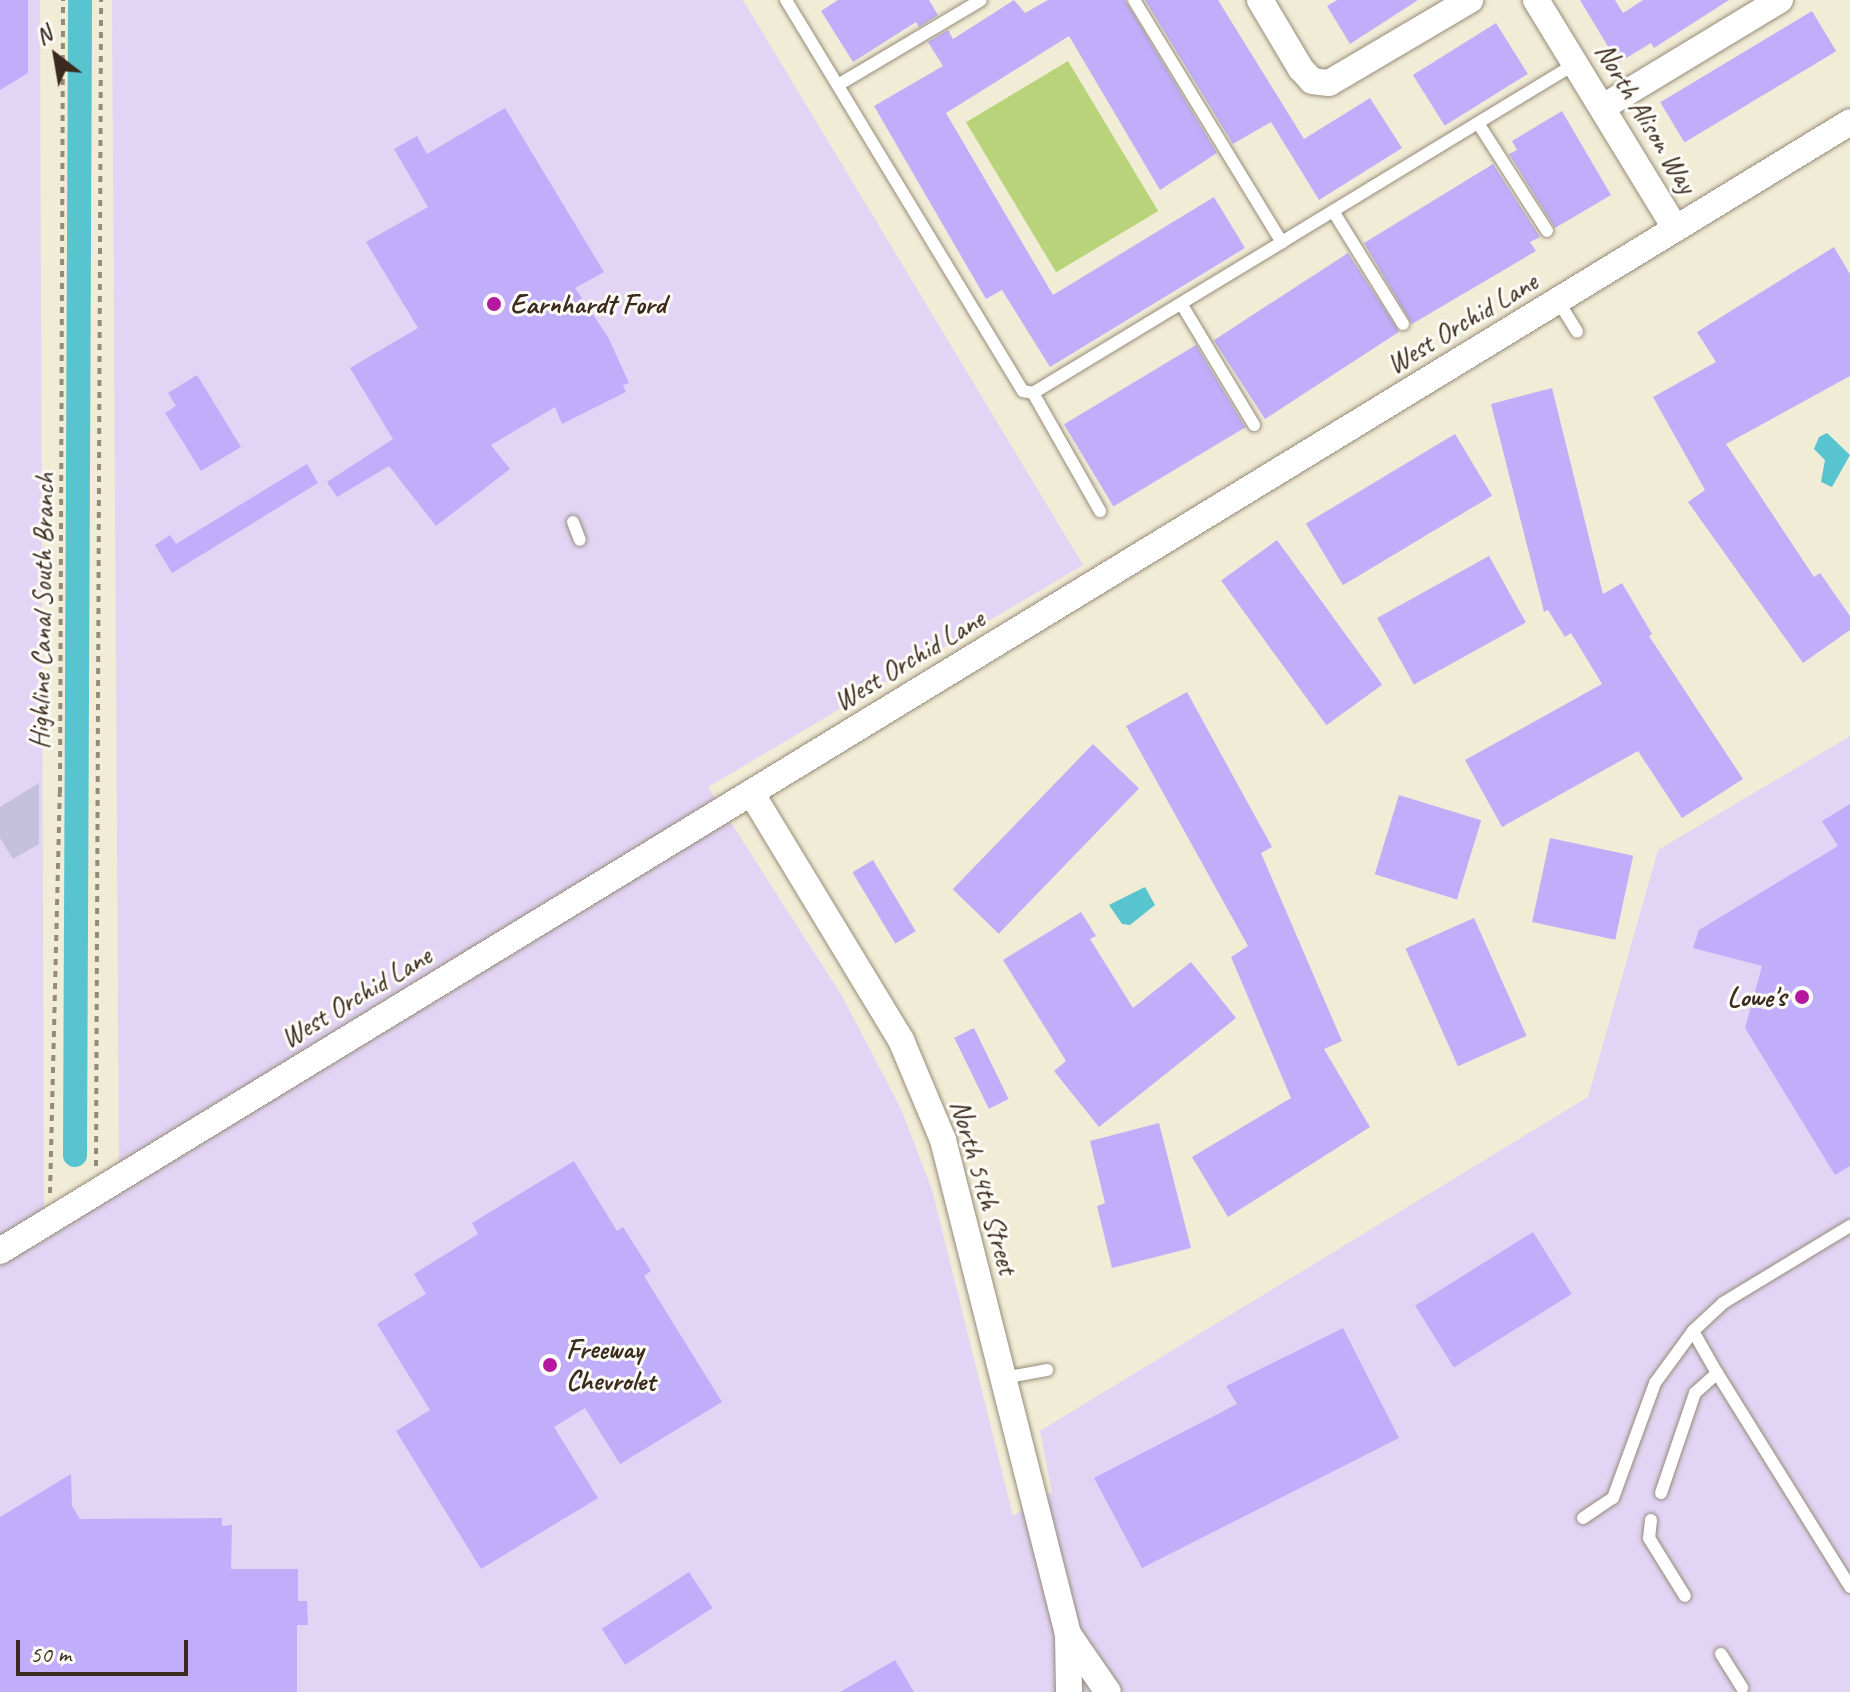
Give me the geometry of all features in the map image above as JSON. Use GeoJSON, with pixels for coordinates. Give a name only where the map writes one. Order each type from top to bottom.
{"type":"FeatureCollection","features":[{"type":"Feature","properties":{"kind":"street"},"geometry":{"type":"LineString","coordinates":[[1260,0],[1312,81],[1342,79],[1470,0]]}},
{"type":"Feature","properties":{"kind":"street","name":"North Alison Way"},"geometry":{"type":"LineString","coordinates":[[1536,0],[1676,229]]}},
{"type":"Feature","properties":{"kind":"street"},"geometry":{"type":"LineString","coordinates":[[1603,107],[1780,0]]}},
{"type":"Feature","properties":{"kind":"street","name":"West Orchid Lane"},"geometry":{"type":"LineString","coordinates":[[0,1251],[1850,122]]}},
{"type":"Feature","properties":{"kind":"street","name":"North 54th Street"},"geometry":{"type":"LineString","coordinates":[[752,794],[901,1040],[943,1140],[1068,1634],[1069,1692]]}},
{"type":"Feature","properties":{"kind":"street","name":"North 54th Street"},"geometry":{"type":"LineString","coordinates":[[1068,1634],[1108,1692]]}},
{"type":"Feature","properties":{"kind":"lane"},"geometry":{"type":"LineString","coordinates":[[786,0],[1023,391],[1033,393],[1576,63]]}},
{"type":"Feature","properties":{"kind":"lane"},"geometry":{"type":"LineString","coordinates":[[838,85],[981,0]]}},
{"type":"Feature","properties":{"kind":"lane"},"geometry":{"type":"LineString","coordinates":[[1134,0],[1282,242]]}},
{"type":"Feature","properties":{"kind":"lane"},"geometry":{"type":"LineString","coordinates":[[1478,123],[1547,231]]}},
{"type":"Feature","properties":{"kind":"lane"},"geometry":{"type":"LineString","coordinates":[[1333,211],[1403,324]]}},
{"type":"Feature","properties":{"kind":"lane"},"geometry":{"type":"LineString","coordinates":[[1558,301],[1577,332]]}},
{"type":"Feature","properties":{"kind":"lane"},"geometry":{"type":"LineString","coordinates":[[1182,305],[1254,425]]}},
{"type":"Feature","properties":{"kind":"lane"},"geometry":{"type":"LineString","coordinates":[[1033,393],[1100,511]]}},
{"type":"Feature","properties":{"kind":"lane"},"geometry":{"type":"LineString","coordinates":[[573,522],[580,540]]}},
{"type":"Feature","properties":{"kind":"lane"},"geometry":{"type":"LineString","coordinates":[[1583,1518],[1613,1498],[1655,1383],[1693,1331],[1723,1303],[1850,1226]]}},
{"type":"Feature","properties":{"kind":"lane"},"geometry":{"type":"LineString","coordinates":[[1693,1331],[1850,1587]]}},
{"type":"Feature","properties":{"kind":"lane"},"geometry":{"type":"LineString","coordinates":[[1003,1378],[1047,1370]]}},
{"type":"Feature","properties":{"kind":"lane"},"geometry":{"type":"LineString","coordinates":[[1661,1493],[1695,1393],[1717,1373]]}},
{"type":"Feature","properties":{"kind":"lane"},"geometry":{"type":"LineString","coordinates":[[1651,1520],[1649,1538],[1685,1596]]}},
{"type":"Feature","properties":{"kind":"lane"},"geometry":{"type":"LineString","coordinates":[[1721,1654],[1742,1688]]}},
{"type":"Feature","properties":{"kind":"path","name":"Highline Canal South Branch"},"geometry":{"type":"LineString","coordinates":[[49,1222],[60,747],[63,0]]}},
{"type":"Feature","properties":{"kind":"path"},"geometry":{"type":"LineString","coordinates":[[96,1193],[101,0]]}},
{"type":"Feature","properties":{"kind":"shaded area"},"geometry":{"type":"Polygon","coordinates":[[[0,0],[40,0],[44,1225],[119,1178],[112,0],[743,0],[1083,565],[708,787],[842,996],[901,1109],[932,1190],[1013,1516],[1052,1492],[1040,1431],[1588,1097],[1658,850],[1850,736],[1850,1692],[0,1692],[0,0]]]}},
{"type":"Feature","properties":{"kind":"shaded area"},"geometry":{"type":"Polygon","coordinates":[[[39,783],[39,844],[13,859],[0,838],[0,807],[39,783]]]}},
{"type":"Feature","properties":{"kind":"green space"},"geometry":{"type":"Polygon","coordinates":[[[1068,61],[1158,211],[1056,272],[966,122],[1068,61]]]}},
{"type":"Feature","properties":{"kind":"water"},"geometry":{"type":"Polygon","coordinates":[[[1827,433],[1850,455],[1832,487],[1821,482],[1825,460],[1814,449],[1819,437],[1827,433]]]}},
{"type":"Feature","properties":{"kind":"water"},"geometry":{"type":"Polygon","coordinates":[[[1145,887],[1155,905],[1130,925],[1122,924],[1109,905],[1145,887]]]}},
{"type":"Feature","properties":{"kind":"building"},"geometry":{"type":"Polygon","coordinates":[[[0,0],[28,0],[28,73],[0,90],[0,0]]]}},
{"type":"Feature","properties":{"kind":"building"},"geometry":{"type":"Polygon","coordinates":[[[838,0],[929,0],[938,15],[919,27],[916,22],[853,62],[821,11],[838,0]]]}},
{"type":"Feature","properties":{"kind":"building"},"geometry":{"type":"Polygon","coordinates":[[[1014,0],[1025,13],[1048,0],[1125,0],[1217,153],[1160,190],[1069,36],[946,113],[1053,295],[1214,197],[1245,248],[1050,367],[1002,290],[986,299],[874,106],[943,66],[928,42],[948,30],[953,39],[1014,0]]]}},
{"type":"Feature","properties":{"kind":"building"},"geometry":{"type":"Polygon","coordinates":[[[1145,0],[1218,0],[1304,139],[1370,98],[1402,148],[1319,200],[1271,122],[1233,144],[1145,0]]]}},
{"type":"Feature","properties":{"kind":"building"},"geometry":{"type":"Polygon","coordinates":[[[1337,0],[1418,0],[1350,44],[1327,6],[1337,0]]]}},
{"type":"Feature","properties":{"kind":"building"},"geometry":{"type":"Polygon","coordinates":[[[1580,0],[1615,0],[1623,13],[1643,0],[1729,0],[1654,48],[1651,43],[1618,63],[1580,0]]]}},
{"type":"Feature","properties":{"kind":"building"},"geometry":{"type":"Polygon","coordinates":[[[1812,11],[1836,51],[1684,142],[1660,102],[1812,11]]]}},
{"type":"Feature","properties":{"kind":"building"},"geometry":{"type":"Polygon","coordinates":[[[1496,23],[1528,74],[1445,126],[1413,75],[1496,23]]]}},
{"type":"Feature","properties":{"kind":"building","name":"Earnhardt Ford"},"geometry":{"type":"Polygon","coordinates":[[[505,108],[604,272],[575,288],[608,337],[629,383],[623,385],[626,392],[562,424],[555,407],[491,445],[510,469],[436,526],[389,466],[337,497],[327,482],[393,439],[350,368],[418,328],[366,242],[428,207],[394,149],[417,136],[427,154],[505,108]]]}},
{"type":"Feature","properties":{"kind":"building"},"geometry":{"type":"Polygon","coordinates":[[[1562,111],[1611,195],[1555,228],[1509,154],[1517,150],[1512,141],[1562,111]]]}},
{"type":"Feature","properties":{"kind":"building"},"geometry":{"type":"Polygon","coordinates":[[[1493,164],[1540,237],[1530,242],[1536,251],[1412,324],[1364,243],[1493,164]]]}},
{"type":"Feature","properties":{"kind":"building"},"geometry":{"type":"Polygon","coordinates":[[[1834,247],[1850,274],[1850,376],[1726,444],[1814,577],[1820,573],[1850,616],[1850,630],[1803,663],[1688,502],[1705,490],[1653,397],[1716,362],[1697,332],[1834,247]]]}},
{"type":"Feature","properties":{"kind":"building"},"geometry":{"type":"Polygon","coordinates":[[[1348,253],[1399,332],[1265,419],[1214,340],[1348,253]]]}},
{"type":"Feature","properties":{"kind":"building"},"geometry":{"type":"Polygon","coordinates":[[[1196,345],[1245,427],[1113,507],[1064,424],[1196,345]]]}},
{"type":"Feature","properties":{"kind":"building"},"geometry":{"type":"Polygon","coordinates":[[[197,375],[241,447],[201,471],[165,413],[176,406],[168,393],[197,375]]]}},
{"type":"Feature","properties":{"kind":"building"},"geometry":{"type":"Polygon","coordinates":[[[1552,388],[1603,594],[1622,583],[1652,634],[1649,636],[1743,779],[1682,818],[1638,751],[1502,827],[1465,760],[1602,684],[1571,633],[1565,637],[1548,610],[1544,612],[1491,404],[1552,388]]]}},
{"type":"Feature","properties":{"kind":"building"},"geometry":{"type":"Polygon","coordinates":[[[1455,434],[1492,496],[1343,585],[1306,524],[1455,434]]]}},
{"type":"Feature","properties":{"kind":"building"},"geometry":{"type":"Polygon","coordinates":[[[307,464],[318,483],[172,573],[155,545],[170,535],[176,544],[307,464]]]}},
{"type":"Feature","properties":{"kind":"building"},"geometry":{"type":"Polygon","coordinates":[[[1277,540],[1382,685],[1326,725],[1221,581],[1277,540]]]}},
{"type":"Feature","properties":{"kind":"building"},"geometry":{"type":"Polygon","coordinates":[[[1489,556],[1526,622],[1414,685],[1377,618],[1489,556]]]}},
{"type":"Feature","properties":{"kind":"building"},"geometry":{"type":"Polygon","coordinates":[[[1187,692],[1272,847],[1261,853],[1342,1041],[1324,1049],[1370,1127],[1228,1217],[1192,1157],[1291,1098],[1231,957],[1248,946],[1126,726],[1187,692]]]}},
{"type":"Feature","properties":{"kind":"building"},"geometry":{"type":"Polygon","coordinates":[[[1093,744],[1139,788],[999,934],[953,889],[1093,744]]]}},
{"type":"Feature","properties":{"kind":"building"},"geometry":{"type":"Polygon","coordinates":[[[1399,795],[1481,820],[1457,900],[1375,874],[1399,795]]]}},
{"type":"Feature","properties":{"kind":"building","name":"Lowe's"},"geometry":{"type":"Polygon","coordinates":[[[1850,804],[1850,1166],[1835,1175],[1745,1028],[1762,966],[1693,948],[1699,930],[1838,846],[1822,821],[1850,804]]]}},
{"type":"Feature","properties":{"kind":"building"},"geometry":{"type":"Polygon","coordinates":[[[1550,838],[1633,856],[1615,940],[1532,922],[1550,838]]]}},
{"type":"Feature","properties":{"kind":"building"},"geometry":{"type":"Polygon","coordinates":[[[873,860],[916,931],[895,944],[852,872],[873,860]]]}},
{"type":"Feature","properties":{"kind":"building"},"geometry":{"type":"Polygon","coordinates":[[[1081,912],[1096,936],[1090,939],[1133,1008],[1191,962],[1236,1018],[1099,1127],[1054,1071],[1066,1061],[1003,960],[1081,912]]]}},
{"type":"Feature","properties":{"kind":"building"},"geometry":{"type":"Polygon","coordinates":[[[1474,918],[1526,1036],[1458,1066],[1405,949],[1474,918]]]}},
{"type":"Feature","properties":{"kind":"building"},"geometry":{"type":"Polygon","coordinates":[[[974,1028],[1009,1099],[989,1109],[954,1038],[974,1028]]]}},
{"type":"Feature","properties":{"kind":"building"},"geometry":{"type":"Polygon","coordinates":[[[1159,1123],[1191,1248],[1112,1268],[1097,1206],[1105,1203],[1090,1141],[1159,1123]]]}},
{"type":"Feature","properties":{"kind":"building","name":"Freeway Chevrolet"},"geometry":{"type":"Polygon","coordinates":[[[574,1161],[617,1231],[623,1227],[651,1271],[644,1276],[722,1402],[620,1464],[585,1408],[554,1427],[598,1498],[481,1569],[396,1431],[430,1410],[377,1324],[426,1294],[414,1274],[478,1234],[472,1223],[574,1161]]]}},
{"type":"Feature","properties":{"kind":"building"},"geometry":{"type":"Polygon","coordinates":[[[1533,1232],[1572,1294],[1454,1368],[1415,1306],[1533,1232]]]}},
{"type":"Feature","properties":{"kind":"building"},"geometry":{"type":"Polygon","coordinates":[[[1343,1328],[1399,1438],[1142,1568],[1094,1478],[1237,1404],[1226,1386],[1343,1328]]]}},
{"type":"Feature","properties":{"kind":"building"},"geometry":{"type":"Polygon","coordinates":[[[71,1474],[72,1506],[80,1519],[222,1518],[222,1526],[232,1525],[231,1569],[298,1569],[298,1601],[307,1601],[308,1625],[297,1625],[297,1692],[0,1692],[0,1517],[71,1474]]]}},
{"type":"Feature","properties":{"kind":"building"},"geometry":{"type":"Polygon","coordinates":[[[689,1572],[712,1608],[625,1665],[602,1629],[689,1572]]]}},
{"type":"Feature","properties":{"kind":"building"},"geometry":{"type":"Polygon","coordinates":[[[895,1660],[914,1692],[840,1692],[895,1660]]]}},
{"type":"Feature","properties":{"kind":"waterway"},"geometry":{"type":"LineString","coordinates":[[75,1155],[80,0]]}},
{"type":"Feature","properties":{"kind":"place","name":"Earnhardt Ford"},"geometry":{"type":"Point","coordinates":[494,304]}},
{"type":"Feature","properties":{"kind":"place","name":"Lowe's"},"geometry":{"type":"Point","coordinates":[1802,997]}},
{"type":"Feature","properties":{"kind":"place","name":"Freeway Chevrolet"},"geometry":{"type":"Point","coordinates":[550,1365]}}]}
